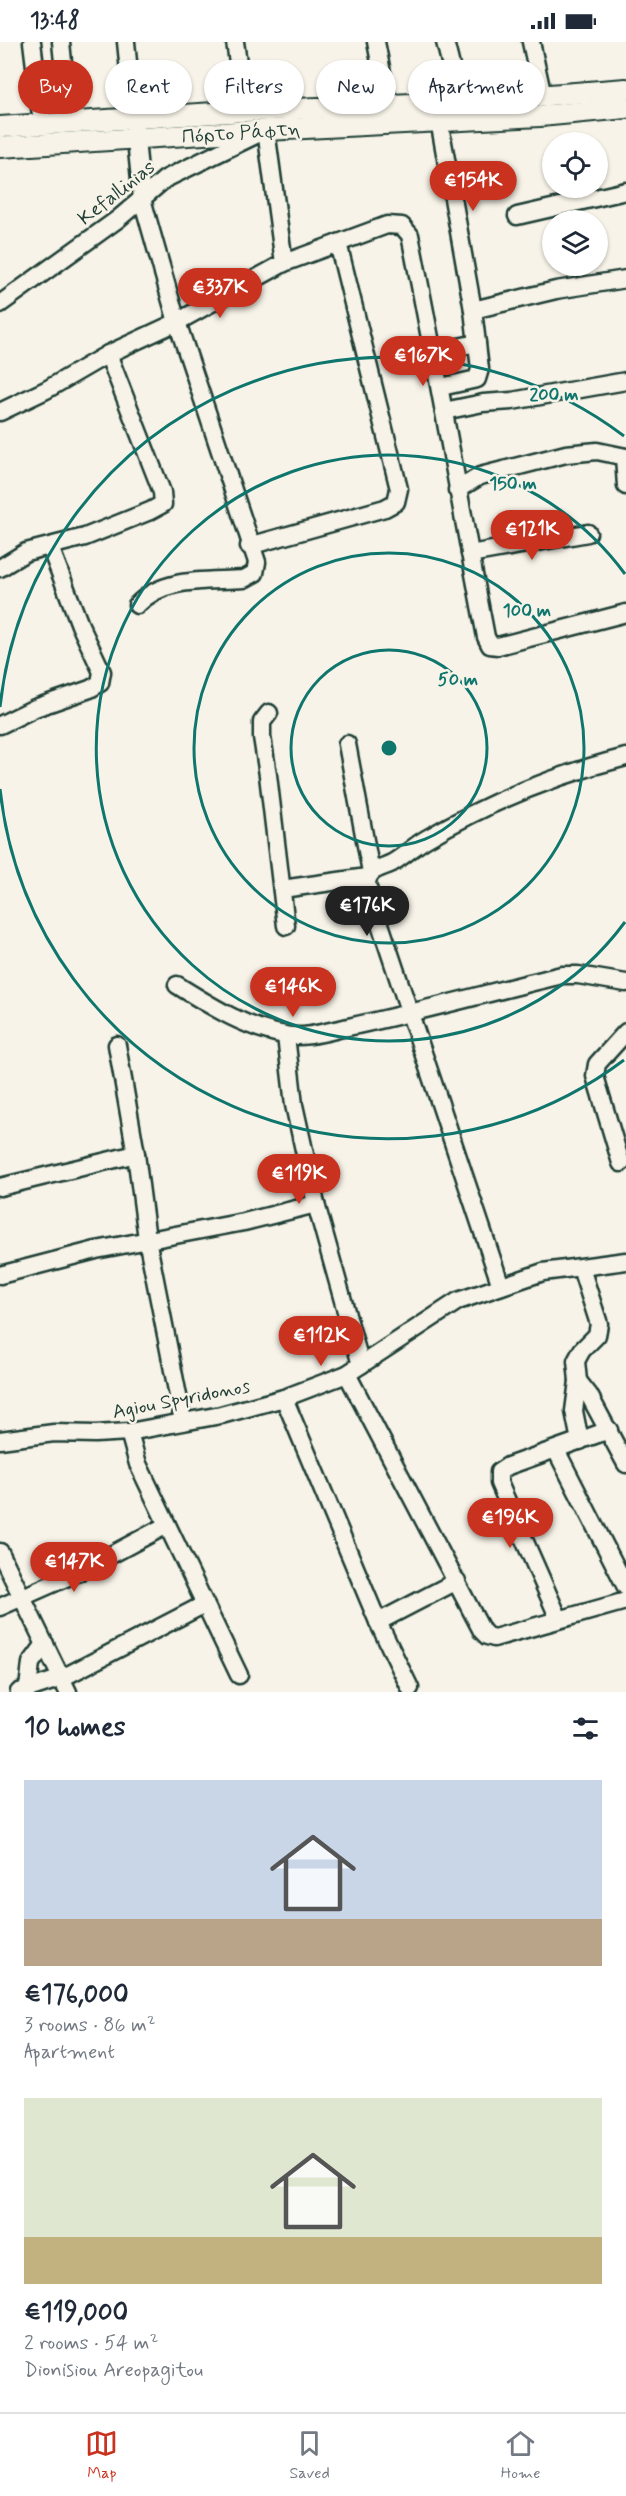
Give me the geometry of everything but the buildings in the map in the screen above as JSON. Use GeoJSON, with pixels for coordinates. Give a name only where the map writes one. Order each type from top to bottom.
{"type":"FeatureCollection","features":[{"type":"Feature","properties":{"kind":"main road","name":"Πόρτο Ράφτη"},"geometry":{"type":"LineString","coordinates":[[545,97],[626,89]]}},
{"type":"Feature","properties":{"kind":"main road","name":"Πόρτο Ράφτη"},"geometry":{"type":"LineString","coordinates":[[0,147],[540,116],[626,108]]}},
{"type":"Feature","properties":{"kind":"main road","name":"Πόρτο Ράφτη"},"geometry":{"type":"LineString","coordinates":[[0,127],[204,114]]}},
{"type":"Feature","properties":{"kind":"street"},"geometry":{"type":"LineString","coordinates":[[32,42],[42,124]]}},
{"type":"Feature","properties":{"kind":"street"},"geometry":{"type":"LineString","coordinates":[[61,42],[69,122]]}},
{"type":"Feature","properties":{"kind":"street"},"geometry":{"type":"LineString","coordinates":[[126,42],[142,199],[177,322],[249,546],[257,562],[255,573],[244,579],[170,584],[145,596],[137,605]]}},
{"type":"Feature","properties":{"kind":"street"},"geometry":{"type":"LineString","coordinates":[[235,42],[238,60]]}},
{"type":"Feature","properties":{"kind":"street"},"geometry":{"type":"LineString","coordinates":[[376,42],[379,60]]}},
{"type":"Feature","properties":{"kind":"street"},"geometry":{"type":"LineString","coordinates":[[445,42],[450,60]]}},
{"type":"Feature","properties":{"kind":"street"},"geometry":{"type":"LineString","coordinates":[[531,42],[535,60]]}},
{"type":"Feature","properties":{"kind":"street"},"geometry":{"type":"LineString","coordinates":[[440,120],[473,310],[480,369],[477,379],[441,387]]}},
{"type":"Feature","properties":{"kind":"street"},"geometry":{"type":"LineString","coordinates":[[266,130],[284,263]]}},
{"type":"Feature","properties":{"kind":"street","name":"Kefallinias"},"geometry":{"type":"LineString","coordinates":[[0,304],[118,219],[165,179],[266,130]]}},
{"type":"Feature","properties":{"kind":"street"},"geometry":{"type":"LineString","coordinates":[[517,216],[626,191]]}},
{"type":"Feature","properties":{"kind":"street"},"geometry":{"type":"LineString","coordinates":[[0,412],[46,390],[108,354],[177,322],[284,263],[394,224],[406,229],[410,234],[441,387],[457,490],[486,637],[490,645],[498,645],[626,613]]}},
{"type":"Feature","properties":{"kind":"street"},"geometry":{"type":"LineString","coordinates":[[249,546],[386,508],[396,501],[399,489],[338,243]]}},
{"type":"Feature","properties":{"kind":"street"},"geometry":{"type":"LineString","coordinates":[[473,310],[556,290],[626,279]]}},
{"type":"Feature","properties":{"kind":"street"},"geometry":{"type":"LineString","coordinates":[[434,352],[477,343]]}},
{"type":"Feature","properties":{"kind":"street"},"geometry":{"type":"LineString","coordinates":[[0,568],[26,552],[85,537],[150,512],[163,504],[162,492],[108,354]]}},
{"type":"Feature","properties":{"kind":"street"},"geometry":{"type":"LineString","coordinates":[[444,411],[626,381]]}},
{"type":"Feature","properties":{"kind":"street"},"geometry":{"type":"LineString","coordinates":[[457,490],[480,476],[566,454],[597,451],[625,457],[626,486]]}},
{"type":"Feature","properties":{"kind":"street"},"geometry":{"type":"LineString","coordinates":[[470,554],[588,533]]}},
{"type":"Feature","properties":{"kind":"street"},"geometry":{"type":"LineString","coordinates":[[0,725],[35,708],[90,689],[100,683],[102,672],[80,625],[50,547]]}},
{"type":"Feature","properties":{"kind":"street"},"geometry":{"type":"LineString","coordinates":[[269,713],[262,722],[262,737],[286,926]]}},
{"type":"Feature","properties":{"kind":"street"},"geometry":{"type":"LineString","coordinates":[[346,744],[369,875],[367,885],[501,1286]]}},
{"type":"Feature","properties":{"kind":"street"},"geometry":{"type":"LineString","coordinates":[[282,889],[369,875],[445,829],[533,785],[579,769],[626,757]]}},
{"type":"Feature","properties":{"kind":"street"},"geometry":{"type":"LineString","coordinates":[[177,985],[216,1009],[250,1025],[286,1036],[307,1035],[412,1014],[562,975],[578,975],[626,983]]}},
{"type":"Feature","properties":{"kind":"street"},"geometry":{"type":"LineString","coordinates":[[621,1163],[595,1076],[597,1064],[626,1032]]}},
{"type":"Feature","properties":{"kind":"street"},"geometry":{"type":"LineString","coordinates":[[286,1036],[294,1105],[316,1204],[361,1365]]}},
{"type":"Feature","properties":{"kind":"street"},"geometry":{"type":"LineString","coordinates":[[117,1045],[136,1154],[147,1239],[183,1421]]}},
{"type":"Feature","properties":{"kind":"street"},"geometry":{"type":"LineString","coordinates":[[0,1187],[136,1154]]}},
{"type":"Feature","properties":{"kind":"street"},"geometry":{"type":"LineString","coordinates":[[0,1275],[147,1239],[244,1222],[316,1204]]}},
{"type":"Feature","properties":{"kind":"street","name":"Agiou Spyridonos"},"geometry":{"type":"LineString","coordinates":[[0,1440],[54,1433],[129,1432],[221,1415],[284,1398],[347,1374],[458,1301],[543,1272],[626,1261]]}},
{"type":"Feature","properties":{"kind":"street"},"geometry":{"type":"LineString","coordinates":[[580,1441],[574,1411],[578,1381],[576,1361],[582,1350],[597,1335],[599,1324],[581,1268]]}},
{"type":"Feature","properties":{"kind":"street"},"geometry":{"type":"LineString","coordinates":[[347,1374],[482,1631],[487,1636],[494,1638],[626,1601]]}},
{"type":"Feature","properties":{"kind":"street"},"geometry":{"type":"LineString","coordinates":[[578,1381],[589,1395],[626,1464]]}},
{"type":"Feature","properties":{"kind":"street"},"geometry":{"type":"LineString","coordinates":[[284,1398],[378,1622],[410,1688]]}},
{"type":"Feature","properties":{"kind":"street"},"geometry":{"type":"LineString","coordinates":[[559,1619],[499,1483],[499,1472],[508,1466],[609,1430]]}},
{"type":"Feature","properties":{"kind":"street"},"geometry":{"type":"LineString","coordinates":[[129,1432],[138,1464],[239,1676]]}},
{"type":"Feature","properties":{"kind":"street"},"geometry":{"type":"LineString","coordinates":[[556,1450],[626,1587]]}},
{"type":"Feature","properties":{"kind":"street"},"geometry":{"type":"LineString","coordinates":[[0,1607],[77,1573],[167,1525]]}},
{"type":"Feature","properties":{"kind":"street"},"geometry":{"type":"LineString","coordinates":[[0,1552],[65,1685]]}},
{"type":"Feature","properties":{"kind":"street"},"geometry":{"type":"LineString","coordinates":[[378,1622],[457,1581]]}},
{"type":"Feature","properties":{"kind":"street"},"geometry":{"type":"LineString","coordinates":[[45,1644],[31,1663],[24,1690],[65,1685],[205,1604]]}}]}
